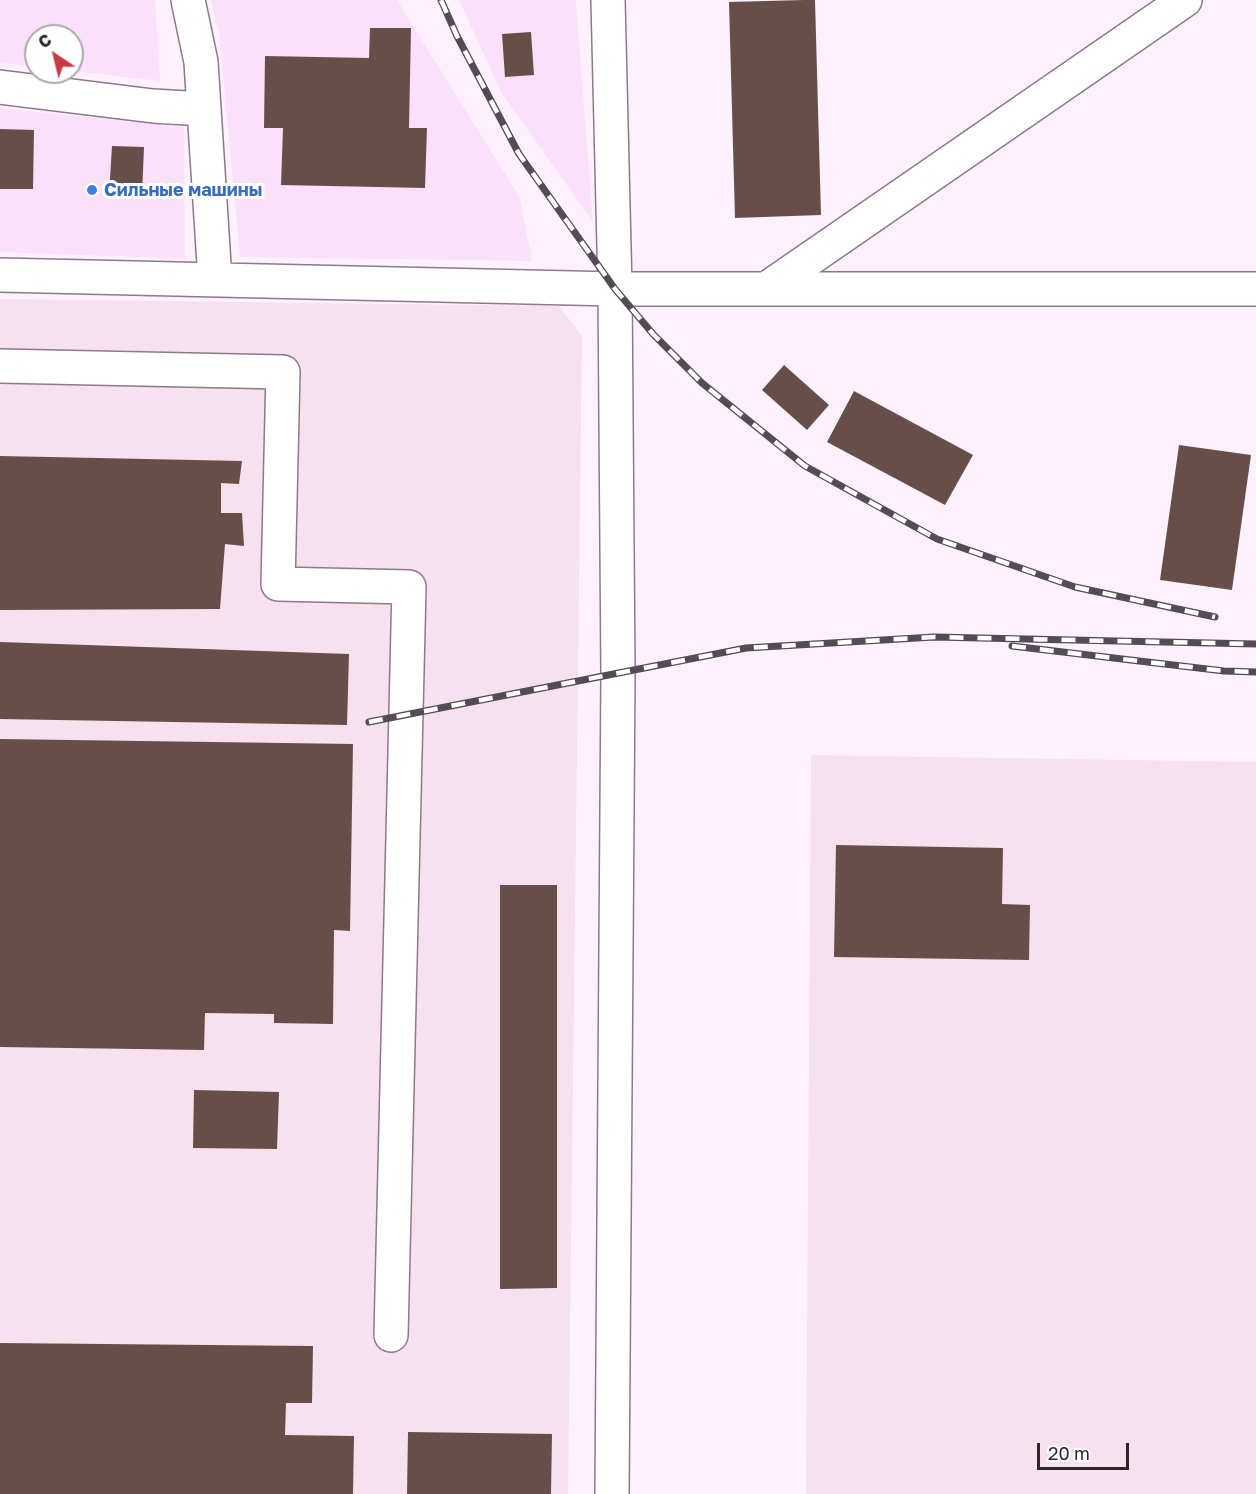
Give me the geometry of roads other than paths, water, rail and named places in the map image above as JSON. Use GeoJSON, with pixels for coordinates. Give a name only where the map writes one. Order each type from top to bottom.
{"type":"FeatureCollection","features":[{"type":"Feature","properties":{"kind":"street"},"geometry":{"type":"LineString","coordinates":[[188,0],[201,62],[215,280]]}},
{"type":"Feature","properties":{"kind":"street"},"geometry":{"type":"LineString","coordinates":[[608,0],[615,289],[618,673],[612,1494]]}},
{"type":"Feature","properties":{"kind":"street"},"geometry":{"type":"LineString","coordinates":[[766,289],[1185,0]]}},
{"type":"Feature","properties":{"kind":"street"},"geometry":{"type":"LineString","coordinates":[[0,87],[153,106],[204,109]]}},
{"type":"Feature","properties":{"kind":"street"},"geometry":{"type":"LineString","coordinates":[[0,275],[615,289],[1256,289]]}},
{"type":"Feature","properties":{"kind":"street"},"geometry":{"type":"LineString","coordinates":[[0,366],[284,372],[278,584],[409,587],[391,1335]]}},
{"type":"Feature","properties":{"kind":"railway"},"geometry":{"type":"LineString","coordinates":[[441,0],[457,36],[519,154],[615,289],[653,334],[702,383],[805,466],[937,539],[1075,587],[1215,617]]}},
{"type":"Feature","properties":{"kind":"railway"},"geometry":{"type":"LineString","coordinates":[[369,722],[746,648],[934,637],[1256,644]]}},
{"type":"Feature","properties":{"kind":"railway"},"geometry":{"type":"LineString","coordinates":[[1012,646],[1224,671],[1256,672]]}},
{"type":"Feature","properties":{"kind":"place","name":"Сильные машины"},"geometry":{"type":"Point","coordinates":[92,190]}}]}
